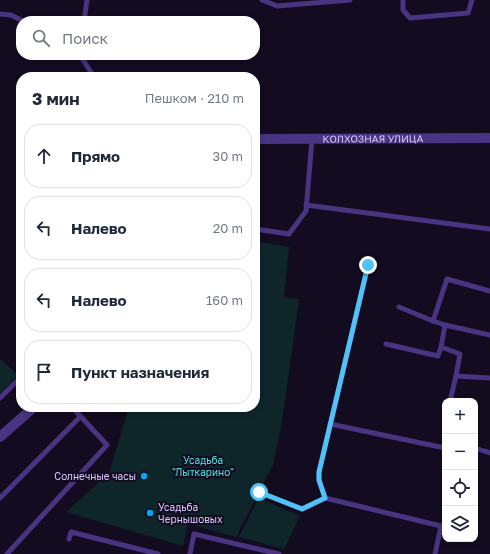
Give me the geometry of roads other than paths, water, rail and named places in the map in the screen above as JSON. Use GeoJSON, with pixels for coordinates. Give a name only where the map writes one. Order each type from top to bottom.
{"type":"FeatureCollection","features":[{"type":"Feature","properties":{"kind":"street","name":"КОЛХОЗНАЯ УЛИЦА"},"geometry":{"type":"LineString","coordinates":[[260,139],[490,138]]}},
{"type":"Feature","properties":{"kind":"street"},"geometry":{"type":"LineString","coordinates":[[0,437],[28,412]]}},
{"type":"Feature","properties":{"kind":"lane"},"geometry":{"type":"LineString","coordinates":[[85,16],[87,0]]}},
{"type":"Feature","properties":{"kind":"lane"},"geometry":{"type":"LineString","coordinates":[[262,0],[277,6],[350,0]]}},
{"type":"Feature","properties":{"kind":"lane"},"geometry":{"type":"LineString","coordinates":[[402,0],[404,10],[410,18],[468,13],[472,0]]}},
{"type":"Feature","properties":{"kind":"lane"},"geometry":{"type":"LineString","coordinates":[[0,14],[11,15],[16,18]]}},
{"type":"Feature","properties":{"kind":"lane"},"geometry":{"type":"LineString","coordinates":[[83,60],[91,72]]}},
{"type":"Feature","properties":{"kind":"lane"},"geometry":{"type":"LineString","coordinates":[[260,230],[289,234],[306,211],[312,139]]}},
{"type":"Feature","properties":{"kind":"lane"},"geometry":{"type":"LineString","coordinates":[[306,205],[490,229]]}},
{"type":"Feature","properties":{"kind":"lane"},"geometry":{"type":"LineString","coordinates":[[325,498],[319,480],[319,472],[368,265]]}},
{"type":"Feature","properties":{"kind":"lane"},"geometry":{"type":"LineString","coordinates":[[433,321],[447,279],[490,291]]}},
{"type":"Feature","properties":{"kind":"lane"},"geometry":{"type":"LineString","coordinates":[[399,307],[445,325],[490,335]]}},
{"type":"Feature","properties":{"kind":"lane"},"geometry":{"type":"LineString","coordinates":[[386,344],[438,356],[445,325]]}},
{"type":"Feature","properties":{"kind":"lane"},"geometry":{"type":"LineString","coordinates":[[441,347],[460,354],[451,398]]}},
{"type":"Feature","properties":{"kind":"lane"},"geometry":{"type":"LineString","coordinates":[[456,376],[490,378]]}},
{"type":"Feature","properties":{"kind":"lane"},"geometry":{"type":"LineString","coordinates":[[0,398],[16,382]]}},
{"type":"Feature","properties":{"kind":"lane"},"geometry":{"type":"LineString","coordinates":[[7,554],[107,445],[76,412]]}},
{"type":"Feature","properties":{"kind":"lane"},"geometry":{"type":"LineString","coordinates":[[0,498],[80,417]]}},
{"type":"Feature","properties":{"kind":"lane"},"geometry":{"type":"LineString","coordinates":[[330,424],[442,447]]}},
{"type":"Feature","properties":{"kind":"lane"},"geometry":{"type":"LineString","coordinates":[[478,449],[490,453]]}},
{"type":"Feature","properties":{"kind":"lane"},"geometry":{"type":"LineString","coordinates":[[259,492],[302,509],[325,498],[441,526],[435,554]]}},
{"type":"Feature","properties":{"kind":"lane"},"geometry":{"type":"LineString","coordinates":[[69,539],[72,532],[158,554]]}},
{"type":"Feature","properties":{"kind":"lane"},"geometry":{"type":"LineString","coordinates":[[190,554],[194,534],[279,554]]}},
{"type":"Feature","properties":{"kind":"place","name":"Солнечные часы"},"geometry":{"type":"Point","coordinates":[144,476]}},
{"type":"Feature","properties":{"kind":"place","name":"Усадьба Чернышовых"},"geometry":{"type":"Point","coordinates":[150,513]}},
{"type":"Feature","properties":{"kind":"park label","name":"Усадьба \"Лыткарино\""},"geometry":{"type":"Point","coordinates":[203,466]}}]}
